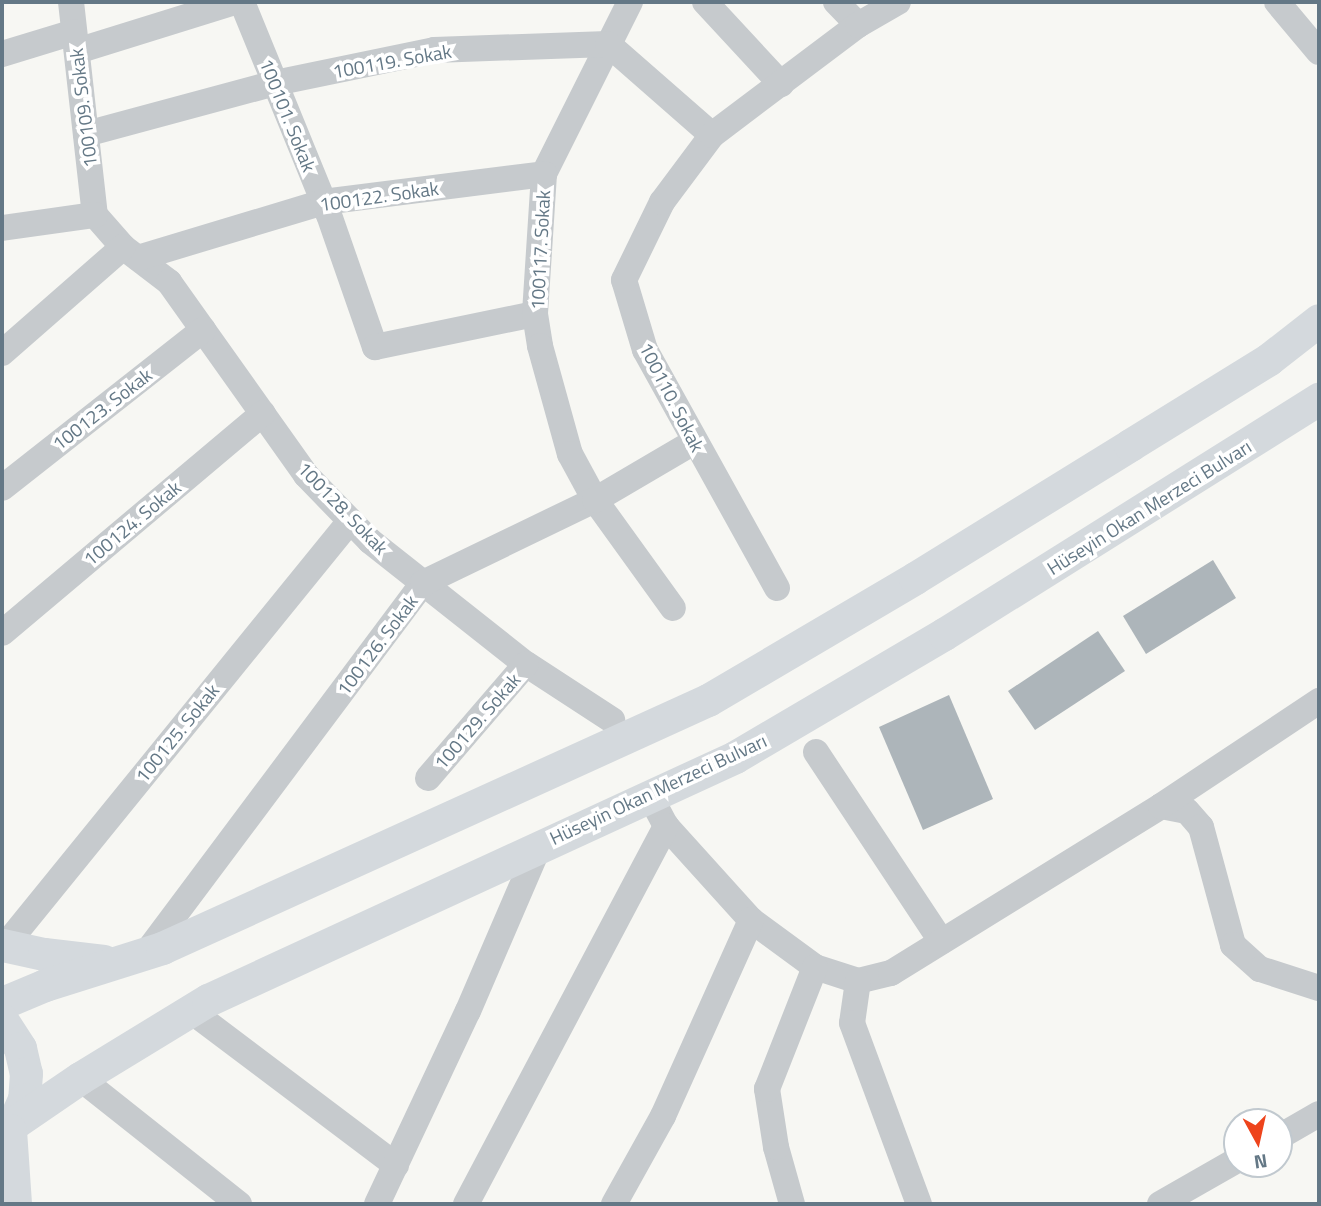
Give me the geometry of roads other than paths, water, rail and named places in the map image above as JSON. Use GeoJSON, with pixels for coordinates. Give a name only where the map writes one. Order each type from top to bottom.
{"type":"FeatureCollection","features":[{"type":"Feature","properties":{"kind":"main road"},"geometry":{"type":"LineString","coordinates":[[2,1003],[162,948],[708,700],[1269,359],[1319,320]]}},
{"type":"Feature","properties":{"kind":"main road","name":"Hüseyin Okan Merzeci Bulvarı"},"geometry":{"type":"LineString","coordinates":[[9,1130],[80,1078],[190,1010],[734,757],[944,634],[1319,399]]}},
{"type":"Feature","properties":{"kind":"main road"},"geometry":{"type":"LineString","coordinates":[[3,946],[132,957]]}},
{"type":"Feature","properties":{"kind":"main road"},"geometry":{"type":"LineString","coordinates":[[2,1020],[20,1048],[26,1073],[24,1099],[9,1130],[15,1204]]}},
{"type":"Feature","properties":{"kind":"street","name":"100109. Sokak"},"geometry":{"type":"LineString","coordinates":[[71,2],[95,215]]}},
{"type":"Feature","properties":{"kind":"street"},"geometry":{"type":"LineString","coordinates":[[2,54],[75,41],[234,2]]}},
{"type":"Feature","properties":{"kind":"street","name":"100101. Sokak"},"geometry":{"type":"LineString","coordinates":[[242,2],[323,202],[375,347],[535,314]]}},
{"type":"Feature","properties":{"kind":"street","name":"100117. Sokak"},"geometry":{"type":"LineString","coordinates":[[629,2],[544,174],[535,314],[540,346],[570,454],[595,500],[673,608]]}},
{"type":"Feature","properties":{"kind":"street"},"geometry":{"type":"LineString","coordinates":[[705,2],[780,83]]}},
{"type":"Feature","properties":{"kind":"street"},"geometry":{"type":"LineString","coordinates":[[836,2],[858,25]]}},
{"type":"Feature","properties":{"kind":"street","name":"100110. Sokak"},"geometry":{"type":"LineString","coordinates":[[777,588],[645,350],[624,280],[662,202],[712,135],[858,25],[898,2]]}},
{"type":"Feature","properties":{"kind":"street"},"geometry":{"type":"LineString","coordinates":[[1293,8],[1319,52]]}},
{"type":"Feature","properties":{"kind":"street"},"geometry":{"type":"LineString","coordinates":[[608,44],[712,135]]}},
{"type":"Feature","properties":{"kind":"street","name":"100119. Sokak"},"geometry":{"type":"LineString","coordinates":[[86,134],[275,83],[434,50],[608,44]]}},
{"type":"Feature","properties":{"kind":"street","name":"100122. Sokak"},"geometry":{"type":"LineString","coordinates":[[2,353],[131,252],[323,202],[544,174]]}},
{"type":"Feature","properties":{"kind":"street"},"geometry":{"type":"LineString","coordinates":[[2,228],[95,215]]}},
{"type":"Feature","properties":{"kind":"street","name":"100128. Sokak"},"geometry":{"type":"LineString","coordinates":[[95,215],[131,252],[169,282],[306,475],[370,541],[526,664],[612,720]]}},
{"type":"Feature","properties":{"kind":"street","name":"100123. Sokak"},"geometry":{"type":"LineString","coordinates":[[2,488],[203,330]]}},
{"type":"Feature","properties":{"kind":"street","name":"100124. Sokak"},"geometry":{"type":"LineString","coordinates":[[2,633],[263,413]]}},
{"type":"Feature","properties":{"kind":"street","name":"100126. Sokak"},"geometry":{"type":"LineString","coordinates":[[132,957],[424,583],[595,500],[694,442]]}},
{"type":"Feature","properties":{"kind":"street","name":"100125. Sokak"},"geometry":{"type":"LineString","coordinates":[[3,946],[350,521]]}},
{"type":"Feature","properties":{"kind":"street","name":"100129. Sokak"},"geometry":{"type":"LineString","coordinates":[[428,778],[526,664]]}},
{"type":"Feature","properties":{"kind":"street"},"geometry":{"type":"LineString","coordinates":[[650,796],[666,826],[751,920],[815,967],[858,981],[891,973],[1161,806],[1319,701]]}},
{"type":"Feature","properties":{"kind":"street"},"geometry":{"type":"LineString","coordinates":[[816,752],[941,941]]}},
{"type":"Feature","properties":{"kind":"street"},"geometry":{"type":"LineString","coordinates":[[1161,806],[1187,811],[1201,827],[1233,945],[1260,969],[1319,988]]}},
{"type":"Feature","properties":{"kind":"street"},"geometry":{"type":"LineString","coordinates":[[466,1204],[666,826]]}},
{"type":"Feature","properties":{"kind":"street"},"geometry":{"type":"LineString","coordinates":[[377,1204],[468,1011],[539,846]]}},
{"type":"Feature","properties":{"kind":"street"},"geometry":{"type":"LineString","coordinates":[[614,1204],[663,1116],[751,920]]}},
{"type":"Feature","properties":{"kind":"street"},"geometry":{"type":"LineString","coordinates":[[792,1204],[776,1147],[767,1089],[815,967]]}},
{"type":"Feature","properties":{"kind":"street"},"geometry":{"type":"LineString","coordinates":[[858,981],[852,1023],[919,1204]]}},
{"type":"Feature","properties":{"kind":"street"},"geometry":{"type":"LineString","coordinates":[[190,1010],[396,1165]]}},
{"type":"Feature","properties":{"kind":"street"},"geometry":{"type":"LineString","coordinates":[[80,1078],[239,1204]]}},
{"type":"Feature","properties":{"kind":"street"},"geometry":{"type":"LineString","coordinates":[[1293,1129],[1319,1114]]}},
{"type":"Feature","properties":{"kind":"street"},"geometry":{"type":"LineString","coordinates":[[1160,1204],[1223,1168]]}}]}
